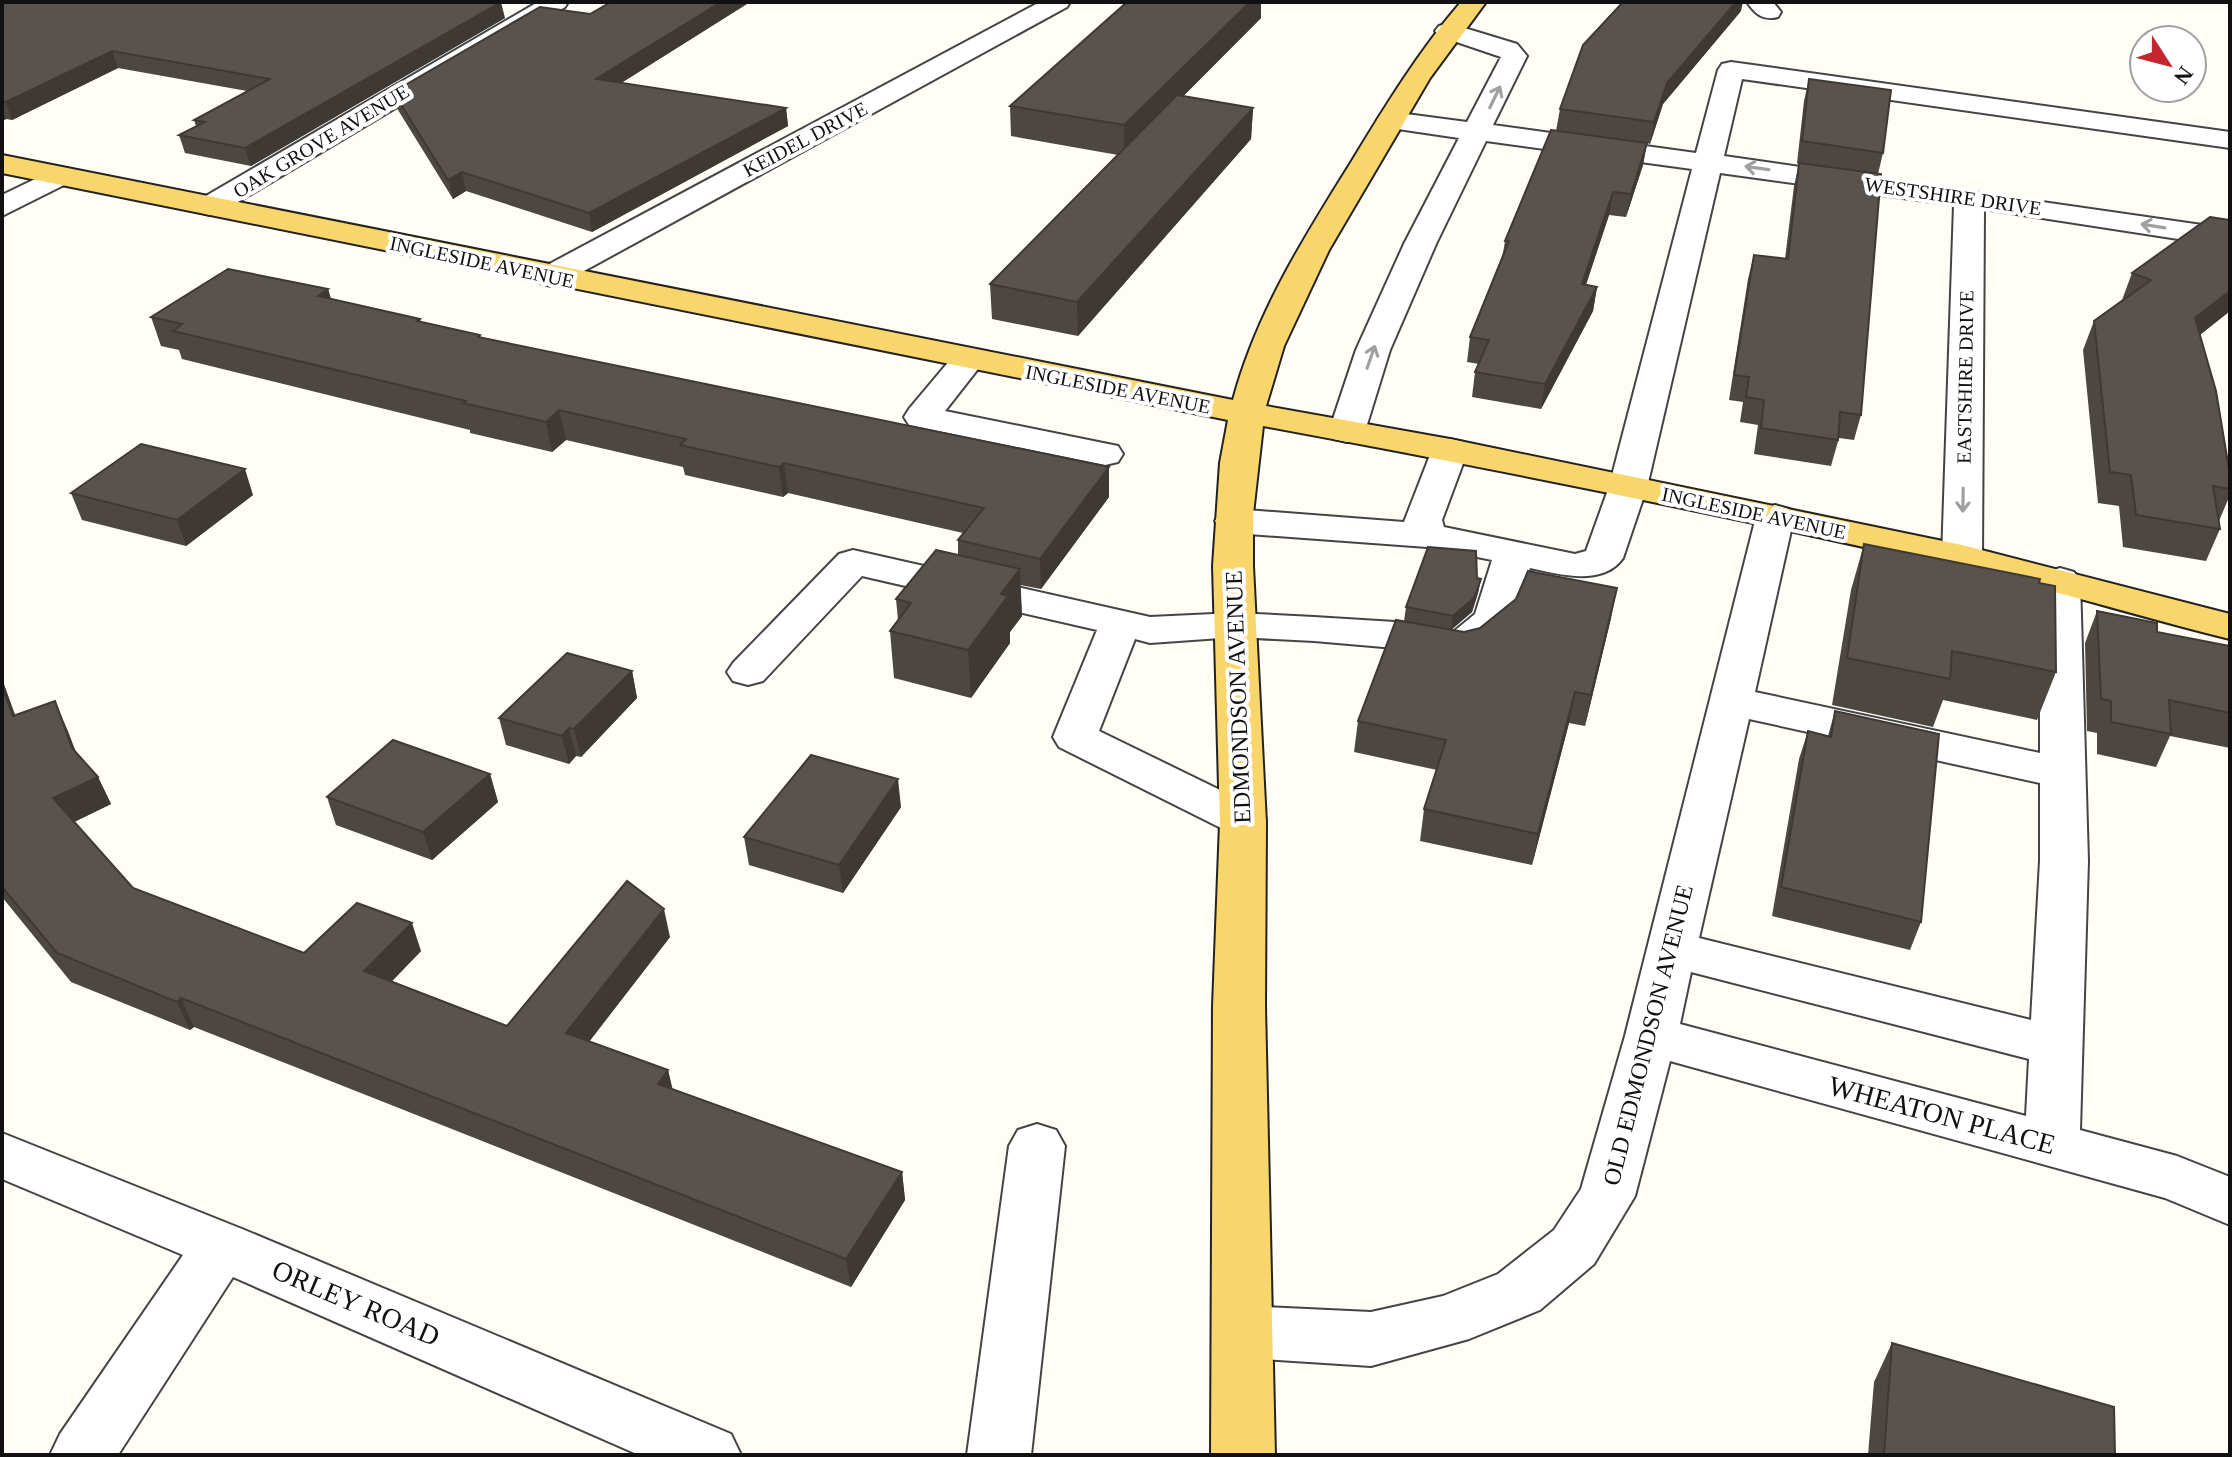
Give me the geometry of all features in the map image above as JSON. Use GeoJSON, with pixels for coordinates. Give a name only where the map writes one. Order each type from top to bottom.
{"type":"FeatureCollection","features":[{"type":"Feature","properties":{"kind":"main road","name":"EDMONDSON AVENUE"},"geometry":{"type":"LineString","coordinates":[[1243,1455],[1245,1332],[1239,1004],[1243,820],[1234,521],[1247,413],[1267,341],[1342,201],[1448,31],[1474,2]]}},
{"type":"Feature","properties":{"kind":"main road","name":"INGLESIDE AVENUE"},"geometry":{"type":"LineString","coordinates":[[2,164],[968,360],[1450,450],[1775,517],[2060,580],[2230,627]]}},
{"type":"Feature","properties":{"kind":"street","name":"OAK GROVE AVENUE"},"geometry":{"type":"LineString","coordinates":[[210,206],[556,2]]}},
{"type":"Feature","properties":{"kind":"street","name":"KEIDEL DRIVE"},"geometry":{"type":"LineString","coordinates":[[551,276],[1058,2]]}},
{"type":"Feature","properties":{"kind":"street"},"geometry":{"type":"LineString","coordinates":[[1347,431],[1373,350],[1420,244],[1514,56],[1501,46],[1448,31]]}},
{"type":"Feature","properties":{"kind":"street"},"geometry":{"type":"LineString","coordinates":[[1234,521],[1427,535],[1577,566],[1603,558],[1628,487],[1731,70],[2230,140]]}},
{"type":"Feature","properties":{"kind":"street","name":"WESTSHIRE DRIVE"},"geometry":{"type":"LineString","coordinates":[[1391,120],[1707,161],[2230,238]]}},
{"type":"Feature","properties":{"kind":"street"},"geometry":{"type":"LineString","coordinates":[[2,207],[60,176]]}},
{"type":"Feature","properties":{"kind":"street","name":"EASTSHIRE DRIVE"},"geometry":{"type":"LineString","coordinates":[[1962,557],[1969,198]]}},
{"type":"Feature","properties":{"kind":"street"},"geometry":{"type":"LineString","coordinates":[[968,360],[922,417],[1105,454]]}},
{"type":"Feature","properties":{"kind":"street"},"geometry":{"type":"LineString","coordinates":[[1427,535],[1423,520],[1450,450]]}},
{"type":"Feature","properties":{"kind":"street","name":"OLD EDMONDSON AVENUE"},"geometry":{"type":"LineString","coordinates":[[1245,1332],[1371,1339],[1448,1321],[1519,1292],[1574,1247],[1607,1196],[1651,1036],[1775,517]]}},
{"type":"Feature","properties":{"kind":"street"},"geometry":{"type":"LineString","coordinates":[[748,672],[853,562],[1150,630],[1235,625],[1395,635],[1460,647],[1494,619],[1514,554]]}},
{"type":"Feature","properties":{"kind":"street"},"geometry":{"type":"LineString","coordinates":[[2052,1145],[2064,861],[2060,580]]}},
{"type":"Feature","properties":{"kind":"street"},"geometry":{"type":"LineString","coordinates":[[1121,623],[1075,737],[1243,820]]}},
{"type":"Feature","properties":{"kind":"street"},"geometry":{"type":"LineString","coordinates":[[1731,701],[2063,773]]}},
{"type":"Feature","properties":{"kind":"street"},"geometry":{"type":"LineString","coordinates":[[1672,949],[2056,1046]]}},
{"type":"Feature","properties":{"kind":"street","name":"WHEATON PLACE"},"geometry":{"type":"LineString","coordinates":[[1651,1036],[2177,1179],[2230,1202]]}},
{"type":"Feature","properties":{"kind":"street"},"geometry":{"type":"LineString","coordinates":[[999,1455],[1037,1146]]}},
{"type":"Feature","properties":{"kind":"street","name":"ORLEY ROAD"},"geometry":{"type":"LineString","coordinates":[[2,1155],[709,1455]]}},
{"type":"Feature","properties":{"kind":"street"},"geometry":{"type":"LineString","coordinates":[[82,1455],[222,1246]]}},
{"type":"Feature","properties":{"kind":"building"},"geometry":{"type":"Polygon","coordinates":[[[2,2],[501,2],[245,148],[179,135],[205,122],[194,120],[270,79],[112,51],[2,102],[2,2]]]}},
{"type":"Feature","properties":{"kind":"building"},"geometry":{"type":"Polygon","coordinates":[[[611,2],[721,2],[596,79],[786,108],[589,213],[462,172],[448,180],[393,92],[540,7],[590,14],[611,2]]]}},
{"type":"Feature","properties":{"kind":"building"},"geometry":{"type":"Polygon","coordinates":[[[1127,2],[1250,2],[1124,125],[1010,106],[1127,2]]]}},
{"type":"Feature","properties":{"kind":"building"},"geometry":{"type":"Polygon","coordinates":[[[1623,2],[1736,2],[1667,83],[1654,122],[1560,109],[1583,45],[1623,2]]]}},
{"type":"Feature","properties":{"kind":"building"},"geometry":{"type":"Polygon","coordinates":[[[1809,79],[1891,90],[1883,153],[1802,141],[1809,79]]]}},
{"type":"Feature","properties":{"kind":"building"},"geometry":{"type":"Polygon","coordinates":[[[1177,95],[1253,108],[1077,302],[990,284],[1177,95]]]}},
{"type":"Feature","properties":{"kind":"building"},"geometry":{"type":"Polygon","coordinates":[[[1551,130],[1647,143],[1631,194],[1613,192],[1582,284],[1597,287],[1545,384],[1475,372],[1489,340],[1470,337],[1551,130]]]}},
{"type":"Feature","properties":{"kind":"building"},"geometry":{"type":"Polygon","coordinates":[[[1799,163],[1881,174],[1861,415],[1840,412],[1838,440],[1761,428],[1764,400],[1746,397],[1749,377],[1734,375],[1754,255],[1788,259],[1799,163]]]}},
{"type":"Feature","properties":{"kind":"building"},"geometry":{"type":"Polygon","coordinates":[[[2210,217],[2230,220],[2230,291],[2195,318],[2216,391],[2230,475],[2230,489],[2213,486],[2220,529],[2136,515],[2131,475],[2110,472],[2094,321],[2151,280],[2132,273],[2210,217]]]}},
{"type":"Feature","properties":{"kind":"building"},"geometry":{"type":"Polygon","coordinates":[[[228,269],[328,289],[318,296],[420,319],[417,321],[480,335],[478,337],[1109,467],[1040,559],[958,540],[984,508],[784,463],[779,467],[680,445],[686,439],[559,410],[546,422],[463,403],[466,401],[173,331],[182,324],[151,317],[228,269]]]}},
{"type":"Feature","properties":{"kind":"building"},"geometry":{"type":"Polygon","coordinates":[[[141,444],[245,469],[177,520],[71,493],[141,444]]]}},
{"type":"Feature","properties":{"kind":"building"},"geometry":{"type":"Polygon","coordinates":[[[1864,544],[2040,579],[2039,583],[2055,586],[2056,672],[1952,651],[1950,679],[1847,658],[1864,544]]]}},
{"type":"Feature","properties":{"kind":"building"},"geometry":{"type":"Polygon","coordinates":[[[1428,547],[1476,551],[1477,578],[1481,579],[1474,598],[1453,616],[1406,607],[1428,547]]]}},
{"type":"Feature","properties":{"kind":"building"},"geometry":{"type":"Polygon","coordinates":[[[936,550],[1020,569],[1001,594],[1008,596],[968,650],[890,631],[911,603],[896,599],[936,550]]]}},
{"type":"Feature","properties":{"kind":"building"},"geometry":{"type":"Polygon","coordinates":[[[1528,571],[1617,588],[1591,695],[1575,692],[1538,834],[1424,809],[1446,740],[1358,721],[1396,620],[1464,632],[1480,628],[1516,599],[1528,571]]]}},
{"type":"Feature","properties":{"kind":"building"},"geometry":{"type":"Polygon","coordinates":[[[2097,611],[2157,623],[2157,632],[2230,646],[2230,713],[2169,700],[2171,734],[2111,722],[2111,701],[2101,699],[2097,611]]]}},
{"type":"Feature","properties":{"kind":"building"},"geometry":{"type":"Polygon","coordinates":[[[567,653],[632,671],[574,729],[569,728],[562,736],[499,718],[567,653]]]}},
{"type":"Feature","properties":{"kind":"building"},"geometry":{"type":"Polygon","coordinates":[[[2,686],[13,716],[55,701],[72,748],[98,777],[53,798],[133,888],[304,953],[357,903],[412,923],[364,971],[507,1026],[627,881],[664,909],[566,1033],[668,1070],[658,1084],[902,1172],[846,1259],[181,998],[177,1002],[57,953],[2,887],[2,686]]]}},
{"type":"Feature","properties":{"kind":"building"},"geometry":{"type":"Polygon","coordinates":[[[1835,711],[1939,734],[1921,922],[1781,887],[1808,731],[1831,737],[1835,711]]]}},
{"type":"Feature","properties":{"kind":"building"},"geometry":{"type":"Polygon","coordinates":[[[393,740],[490,774],[423,832],[327,797],[393,740]]]}},
{"type":"Feature","properties":{"kind":"building"},"geometry":{"type":"Polygon","coordinates":[[[811,755],[898,779],[839,865],[744,837],[811,755]]]}},
{"type":"Feature","properties":{"kind":"building"},"geometry":{"type":"Polygon","coordinates":[[[1892,1343],[2114,1407],[2115,1455],[1884,1455],[1892,1343]]]}}]}
